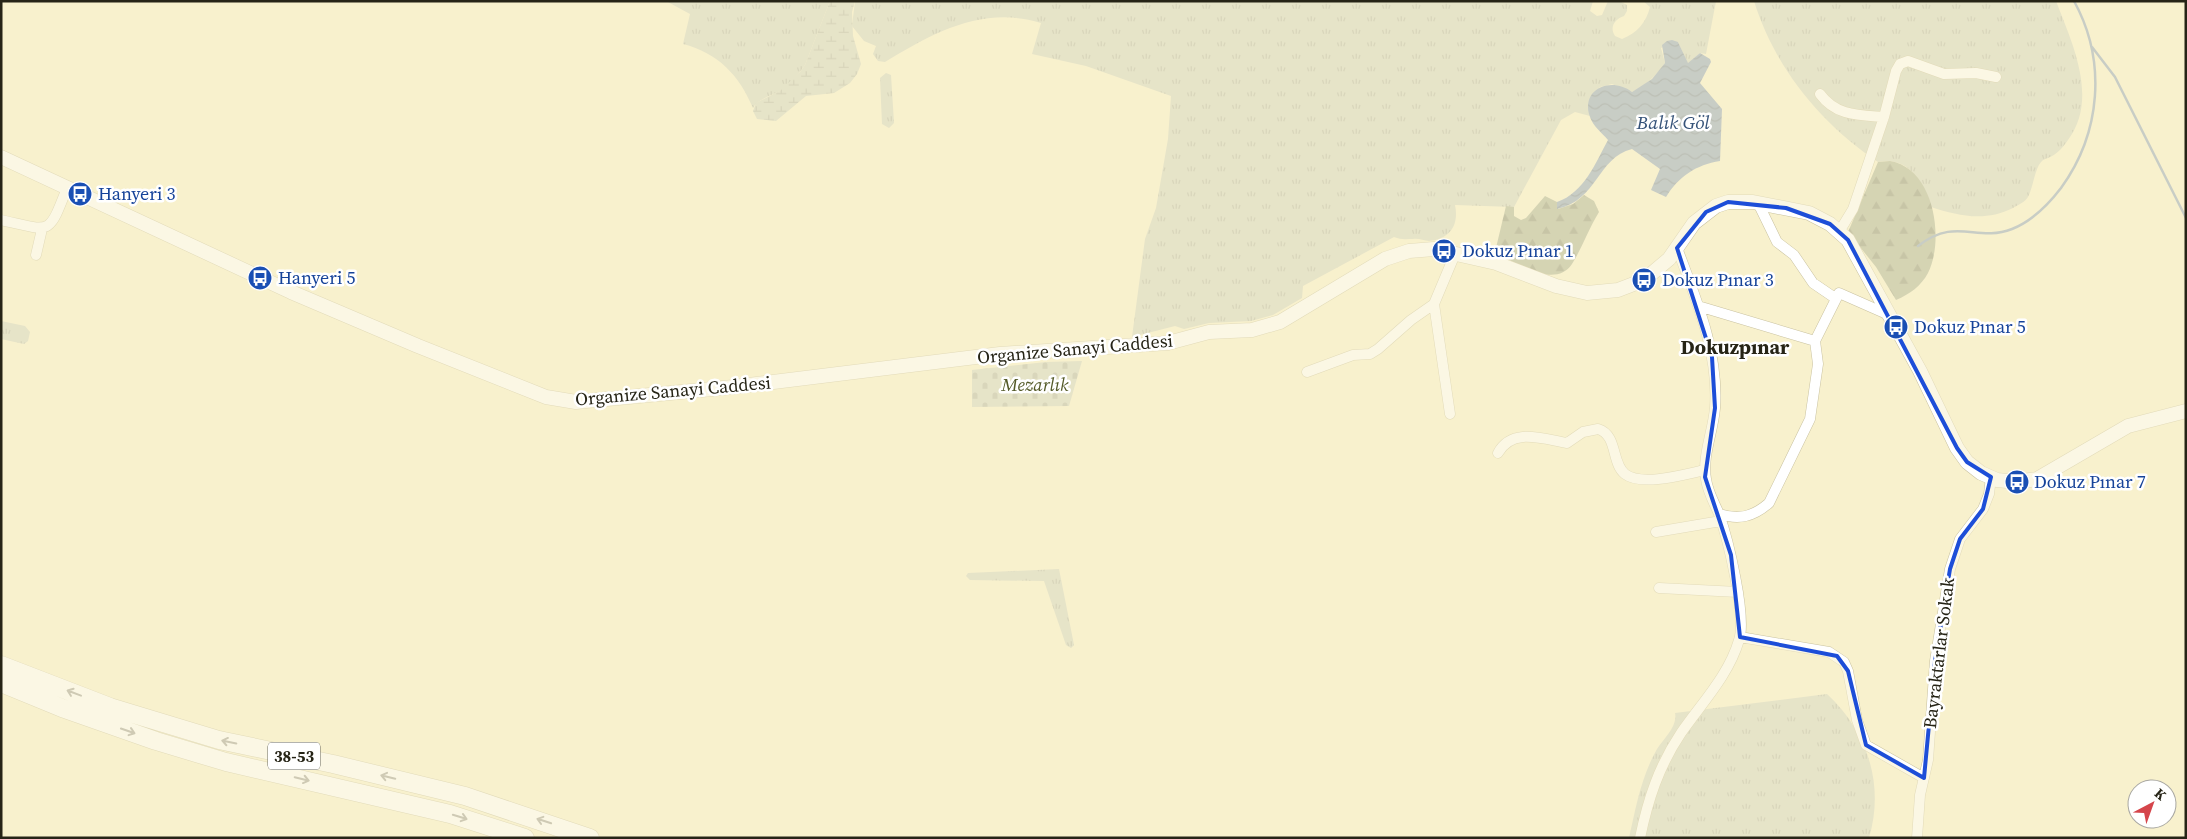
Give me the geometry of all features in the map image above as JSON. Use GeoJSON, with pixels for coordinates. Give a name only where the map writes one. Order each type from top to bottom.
{"type":"FeatureCollection","features":[{"type":"Feature","properties":{"kind":"highway","name":"38-53"},"geometry":{"type":"LineString","coordinates":[[1,665],[110,706],[219,740],[333,764],[465,796],[590,838]]}},
{"type":"Feature","properties":{"kind":"highway","name":"38-53"},"geometry":{"type":"LineString","coordinates":[[1,683],[62,708],[156,741],[226,762],[450,814],[525,838]]}},
{"type":"Feature","properties":{"kind":"street"},"geometry":{"type":"LineString","coordinates":[[1839,232],[1854,209],[1884,117],[1896,71],[1904,62],[1908,61],[1944,74],[1976,73],[1996,78]]}},
{"type":"Feature","properties":{"kind":"street"},"geometry":{"type":"LineString","coordinates":[[1820,94],[1831,107],[1847,114],[1884,117]]}},
{"type":"Feature","properties":{"kind":"street","name":"Organize Sanayi Caddesi"},"geometry":{"type":"LineString","coordinates":[[1,157],[291,292],[418,346],[546,397],[576,402],[733,387],[1000,354],[1168,342],[1210,332],[1252,330],[1280,322],[1385,259],[1409,251],[1434,249],[1496,263],[1556,286],[1587,293],[1618,290],[1644,280],[1668,260],[1694,223],[1716,206],[1728,202],[1758,203],[1809,213],[1830,224],[1848,240],[1920,370],[1957,448],[1967,462],[1981,473],[2017,482],[2037,479],[2128,426],[2186,411]]}},
{"type":"Feature","properties":{"kind":"street"},"geometry":{"type":"LineString","coordinates":[[36,255],[42,229],[54,221],[67,188]]}},
{"type":"Feature","properties":{"kind":"street"},"geometry":{"type":"LineString","coordinates":[[1758,203],[1777,242],[1794,255],[1813,283],[1835,298]]}},
{"type":"Feature","properties":{"kind":"street"},"geometry":{"type":"LineString","coordinates":[[1,220],[42,229]]}},
{"type":"Feature","properties":{"kind":"street"},"geometry":{"type":"LineString","coordinates":[[1640,838],[1648,800],[1659,770],[1728,664],[1740,637],[1738,592],[1731,555],[1720,518],[1709,497],[1705,470],[1714,400],[1712,357],[1698,306],[1677,248]]}},
{"type":"Feature","properties":{"kind":"street"},"geometry":{"type":"LineString","coordinates":[[1307,372],[1353,356],[1370,354],[1434,304],[1456,254]]}},
{"type":"Feature","properties":{"kind":"street"},"geometry":{"type":"LineString","coordinates":[[1656,532],[1720,518],[1746,518],[1758,512],[1769,503],[1810,419],[1818,364],[1815,341],[1838,293],[1890,315]]}},
{"type":"Feature","properties":{"kind":"street"},"geometry":{"type":"LineString","coordinates":[[1434,304],[1450,414]]}},
{"type":"Feature","properties":{"kind":"street"},"geometry":{"type":"LineString","coordinates":[[1698,306],[1815,341]]}},
{"type":"Feature","properties":{"kind":"street"},"geometry":{"type":"LineString","coordinates":[[1498,453],[1501,446],[1512,438],[1526,437],[1567,443],[1583,432],[1598,429],[1608,435],[1622,472],[1630,477],[1659,479],[1705,470]]}},
{"type":"Feature","properties":{"kind":"street","name":"Bayraktarlar Sokak"},"geometry":{"type":"LineString","coordinates":[[1917,838],[1920,795],[1928,760],[1929,721],[1935,660],[1950,569],[1960,539],[1983,509],[1989,494],[1991,477]]}},
{"type":"Feature","properties":{"kind":"street"},"geometry":{"type":"LineString","coordinates":[[1659,588],[1738,592]]}},
{"type":"Feature","properties":{"kind":"street"},"geometry":{"type":"LineString","coordinates":[[1740,637],[1829,652],[1837,656],[1848,671],[1858,720],[1866,745],[1924,778]]}},
{"type":"Feature","properties":{"kind":"highlighted area"},"geometry":{"type":"Polygon","coordinates":[[[1728,202],[1786,208],[1830,224],[1848,240],[1957,448],[1967,462],[1991,477],[1983,509],[1960,539],[1950,569],[1935,661],[1924,778],[1866,745],[1848,671],[1837,656],[1740,637],[1731,555],[1705,477],[1715,408],[1712,357],[1677,248],[1706,212],[1728,202]]]}},
{"type":"Feature","properties":{"kind":"green space"},"geometry":{"type":"Polygon","coordinates":[[[666,1],[830,1],[803,68],[783,89],[762,100],[753,108],[741,85],[726,67],[707,53],[683,44],[690,14],[666,1]]]}},
{"type":"Feature","properties":{"kind":"green space"},"geometry":{"type":"Polygon","coordinates":[[[830,1],[855,1],[852,12],[853,36],[861,64],[857,74],[850,83],[834,93],[806,96],[776,121],[757,119],[753,111],[756,103],[781,90],[805,65],[830,1]]]}},
{"type":"Feature","properties":{"kind":"green space"},"geometry":{"type":"Polygon","coordinates":[[[855,1],[1593,1],[1590,11],[1597,16],[1602,15],[1608,1],[1619,1],[1627,5],[1627,11],[1614,24],[1613,33],[1622,39],[1632,34],[1646,18],[1650,7],[1643,1],[1716,1],[1706,54],[1700,53],[1688,64],[1678,42],[1661,48],[1665,63],[1650,80],[1632,92],[1612,84],[1600,87],[1590,102],[1590,116],[1575,112],[1561,120],[1514,207],[1455,205],[1456,218],[1448,234],[1437,240],[1429,241],[1394,237],[1303,286],[1302,298],[1273,315],[1251,321],[1209,323],[1184,329],[1175,326],[1132,337],[1145,239],[1156,208],[1168,139],[1171,96],[1086,66],[1032,54],[1041,23],[1020,18],[999,17],[959,25],[921,41],[885,62],[878,61],[873,54],[876,46],[864,41],[852,26],[855,1]]]}},
{"type":"Feature","properties":{"kind":"green space"},"geometry":{"type":"Polygon","coordinates":[[[1754,1],[2056,1],[2080,70],[2082,89],[2077,124],[2061,149],[2043,160],[2040,164],[2028,197],[2019,205],[2003,212],[1982,216],[1962,215],[1931,207],[1919,180],[1906,167],[1889,161],[1878,162],[1857,147],[1819,112],[1787,71],[1774,49],[1754,1]]]}},
{"type":"Feature","properties":{"kind":"green space"},"geometry":{"type":"Polygon","coordinates":[[[886,73],[891,75],[894,123],[889,128],[882,124],[880,78],[886,73]]]}},
{"type":"Feature","properties":{"kind":"green space"},"geometry":{"type":"Polygon","coordinates":[[[1890,161],[1905,166],[1917,177],[1926,191],[1932,207],[1935,224],[1933,259],[1928,273],[1915,289],[1896,300],[1876,267],[1848,232],[1878,162],[1890,161]]]}},
{"type":"Feature","properties":{"kind":"green space"},"geometry":{"type":"Polygon","coordinates":[[[1584,195],[1594,201],[1599,212],[1576,258],[1565,271],[1555,274],[1534,272],[1495,252],[1506,206],[1514,207],[1514,216],[1521,220],[1526,218],[1545,196],[1557,202],[1558,209],[1573,204],[1584,195]]]}},
{"type":"Feature","properties":{"kind":"green space"},"geometry":{"type":"Polygon","coordinates":[[[1,321],[25,326],[30,332],[28,341],[24,344],[1,339],[1,321]]]}},
{"type":"Feature","properties":{"kind":"green space","name":"Mezarlık"},"geometry":{"type":"Polygon","coordinates":[[[1082,361],[1069,406],[972,407],[972,370],[1046,362],[1082,361]]]}},
{"type":"Feature","properties":{"kind":"green space"},"geometry":{"type":"Polygon","coordinates":[[[1059,569],[1074,645],[1071,648],[1066,645],[1044,581],[970,580],[966,576],[968,573],[1059,569]]]}},
{"type":"Feature","properties":{"kind":"green space"},"geometry":{"type":"Polygon","coordinates":[[[1827,694],[1853,725],[1869,760],[1875,798],[1869,838],[1629,838],[1647,770],[1657,749],[1670,732],[1674,723],[1675,713],[1827,694]]]}},
{"type":"Feature","properties":{"kind":"water","name":"Balık Göl"},"geometry":{"type":"Polygon","coordinates":[[[1672,40],[1678,42],[1688,63],[1700,53],[1710,59],[1711,62],[1700,83],[1722,109],[1720,161],[1703,165],[1682,177],[1666,197],[1651,190],[1660,169],[1632,149],[1620,154],[1611,161],[1581,197],[1571,204],[1557,209],[1557,202],[1575,192],[1588,176],[1608,140],[1595,126],[1590,117],[1589,99],[1593,93],[1607,85],[1624,87],[1632,92],[1652,79],[1665,63],[1662,45],[1672,40]]]}},
{"type":"Feature","properties":{"kind":"waterway"},"geometry":{"type":"LineString","coordinates":[[1918,246],[1932,237],[1955,231],[1999,233],[2012,229],[2026,222],[2039,212],[2061,188],[2085,144],[2095,96],[2092,48],[2085,24],[2074,1]]}},
{"type":"Feature","properties":{"kind":"waterway"},"geometry":{"type":"LineString","coordinates":[[2092,47],[2115,77],[2186,218]]}},
{"type":"Feature","properties":{"kind":"place","name":"Hanyeri 3"},"geometry":{"type":"Point","coordinates":[80,194]}},
{"type":"Feature","properties":{"kind":"place","name":"Dokuz Pınar 1"},"geometry":{"type":"Point","coordinates":[1444,251]}},
{"type":"Feature","properties":{"kind":"place","name":"Hanyeri 5"},"geometry":{"type":"Point","coordinates":[260,278]}},
{"type":"Feature","properties":{"kind":"place","name":"Dokuz Pınar 3"},"geometry":{"type":"Point","coordinates":[1644,280]}},
{"type":"Feature","properties":{"kind":"place","name":"Dokuz Pınar 5"},"geometry":{"type":"Point","coordinates":[1896,327]}},
{"type":"Feature","properties":{"kind":"place","name":"Dokuz Pınar 7"},"geometry":{"type":"Point","coordinates":[2017,482]}},
{"type":"Feature","properties":{"kind":"district","name":"Dokuzpınar"},"geometry":{"type":"Point","coordinates":[1735,347]}}]}
